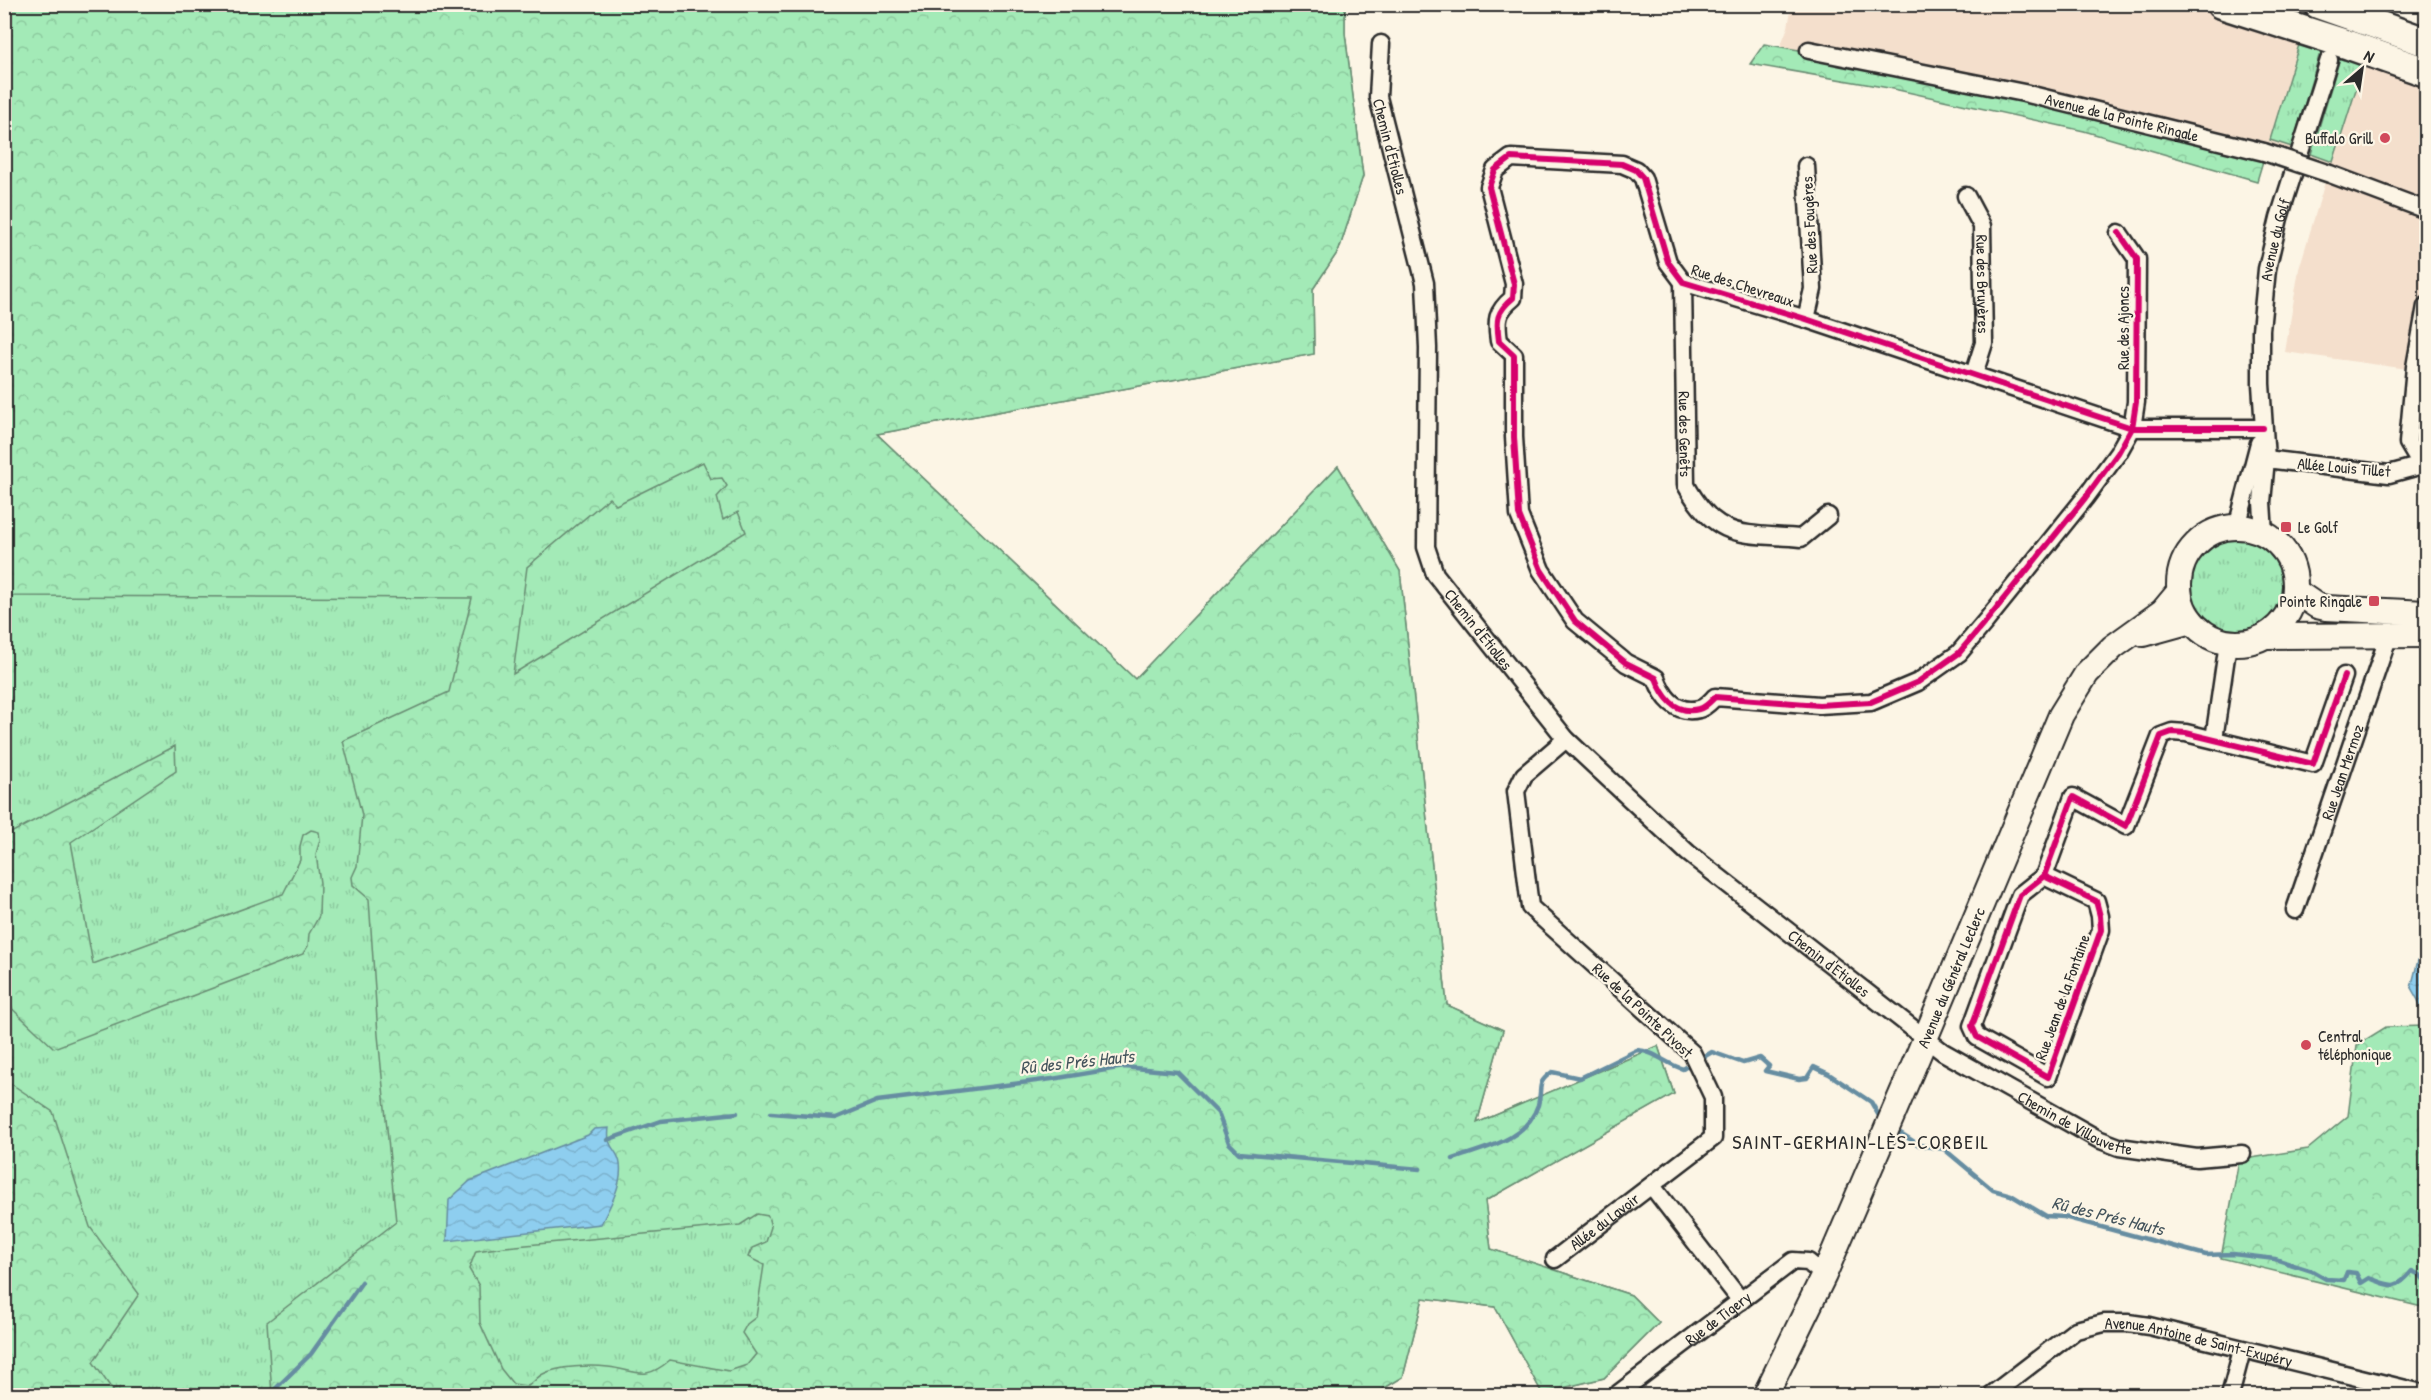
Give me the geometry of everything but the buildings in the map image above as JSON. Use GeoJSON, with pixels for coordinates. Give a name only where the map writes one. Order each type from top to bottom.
{"type":"FeatureCollection","features":[{"type":"Feature","properties":{"kind":"highway"},"geometry":{"type":"LineString","coordinates":[[2221,4],[2427,72]]}},
{"type":"Feature","properties":{"kind":"highway"},"geometry":{"type":"LineString","coordinates":[[2318,4],[2427,42]]}},
{"type":"Feature","properties":{"kind":"main road"},"geometry":{"type":"LineString","coordinates":[[2237,527],[2264,534],[2282,549],[2293,569],[2295,591],[2290,609],[2282,622],[2266,636],[2251,642],[2228,643],[2212,638],[2191,621],[2178,593],[2181,570],[2188,553],[2201,539],[2218,530],[2237,527]]}},
{"type":"Feature","properties":{"kind":"main road"},"geometry":{"type":"LineString","coordinates":[[2295,591],[2317,606],[2326,608],[2427,613]]}},
{"type":"Feature","properties":{"kind":"main road","name":"Avenue du Général Leclerc"},"geometry":{"type":"LineString","coordinates":[[1929,1042],[2061,715],[2087,673],[2113,647],[2163,611],[2178,593]]}},
{"type":"Feature","properties":{"kind":"main road","name":"Avenue du Général Leclerc"},"geometry":{"type":"LineString","coordinates":[[1777,1395],[2069,718],[2094,678],[2145,633],[2191,621]]}},
{"type":"Feature","properties":{"kind":"main road"},"geometry":{"type":"LineString","coordinates":[[2266,636],[2427,635]]}},
{"type":"Feature","properties":{"kind":"main road","name":"Avenue du Général Leclerc"},"geometry":{"type":"LineString","coordinates":[[1765,1395],[1893,1126]]}},
{"type":"Feature","properties":{"kind":"street","name":"Chemin d'Etiolles"},"geometry":{"type":"LineString","coordinates":[[1381,44],[1378,97],[1425,283],[1428,348],[1426,547],[1435,574],[1566,739],[1688,853],[1929,1042]]}},
{"type":"Feature","properties":{"kind":"street","name":"Avenue de la Pointe Ringale"},"geometry":{"type":"LineString","coordinates":[[1809,50],[2024,93],[2264,152],[2427,210]]}},
{"type":"Feature","properties":{"kind":"street","name":"Avenue du Golf"},"geometry":{"type":"LineString","coordinates":[[2263,428],[2261,330],[2267,268],[2279,218],[2329,60]]}},
{"type":"Feature","properties":{"kind":"street","name":"Rue des Chevreaux"},"geometry":{"type":"LineString","coordinates":[[2132,428],[2118,453],[2085,498],[1959,653],[1918,682],[1871,702],[1819,705],[1715,697],[1701,709],[1680,709],[1662,695],[1656,678],[1626,663],[1575,621],[1541,570],[1520,514],[1514,436],[1514,356],[1499,341],[1497,322],[1502,307],[1513,298],[1514,284],[1489,187],[1496,170],[1511,158],[1622,164],[1636,170],[1643,178],[1668,262],[1683,282],[1806,319],[2132,428],[2263,428]]}},
{"type":"Feature","properties":{"kind":"street","name":"Rue des Fougères"},"geometry":{"type":"LineString","coordinates":[[1806,166],[1813,289],[1806,319]]}},
{"type":"Feature","properties":{"kind":"street","name":"Rue des Bruyères"},"geometry":{"type":"LineString","coordinates":[[1966,196],[1982,226],[1984,343],[1974,375]]}},
{"type":"Feature","properties":{"kind":"street","name":"Rue des Ajoncs"},"geometry":{"type":"LineString","coordinates":[[2119,233],[2136,259],[2136,402],[2132,428]]}},
{"type":"Feature","properties":{"kind":"street","name":"Rue des Genêts"},"geometry":{"type":"LineString","coordinates":[[1683,282],[1686,485],[1698,507],[1717,525],[1738,533],[1801,538],[1828,516]]}},
{"type":"Feature","properties":{"kind":"street"},"geometry":{"type":"LineString","coordinates":[[2424,465],[2408,443],[2415,367],[2427,306]]}},
{"type":"Feature","properties":{"kind":"street"},"geometry":{"type":"LineString","coordinates":[[2263,428],[2266,459],[2262,502],[2264,534]]}},
{"type":"Feature","properties":{"kind":"street"},"geometry":{"type":"LineString","coordinates":[[2237,527],[2263,428]]}},
{"type":"Feature","properties":{"kind":"street","name":"Allée Louis Tillet"},"geometry":{"type":"LineString","coordinates":[[2266,459],[2389,474],[2424,465]]}},
{"type":"Feature","properties":{"kind":"street","name":"Rue Jean Mermoz"},"geometry":{"type":"LineString","coordinates":[[2295,910],[2390,635]]}},
{"type":"Feature","properties":{"kind":"street"},"geometry":{"type":"LineString","coordinates":[[2214,739],[2228,643]]}},
{"type":"Feature","properties":{"kind":"street"},"geometry":{"type":"LineString","coordinates":[[2044,876],[2073,797],[2126,826],[2161,736],[2172,732],[2214,739],[2313,764],[2344,676]]}},
{"type":"Feature","properties":{"kind":"street","name":"Rue de la Pointe Pivost"},"geometry":{"type":"LineString","coordinates":[[1566,739],[1524,775],[1516,790],[1530,907],[1692,1053],[1713,1097],[1713,1138],[1652,1186]]}},
{"type":"Feature","properties":{"kind":"street","name":"Rue Jean de la Fontaine"},"geometry":{"type":"LineString","coordinates":[[2044,876],[2096,901],[2101,930],[2048,1077],[1977,1037],[1972,1026],[2020,895],[2044,876]]}},
{"type":"Feature","properties":{"kind":"street","name":"Chemin de Villouvette"},"geometry":{"type":"LineString","coordinates":[[1929,1042],[2098,1139],[2119,1147],[2197,1158],[2242,1154]]}},
{"type":"Feature","properties":{"kind":"street"},"geometry":{"type":"LineString","coordinates":[[1652,1186],[1741,1301]]}},
{"type":"Feature","properties":{"kind":"street","name":"Allée du Lavoir"},"geometry":{"type":"LineString","coordinates":[[1555,1259],[1652,1186]]}},
{"type":"Feature","properties":{"kind":"street","name":"Rue de Tigery"},"geometry":{"type":"LineString","coordinates":[[1615,1395],[1793,1261],[1808,1262],[1824,1275]]}},
{"type":"Feature","properties":{"kind":"street","name":"Avenue Antoine de Saint-Exupéry"},"geometry":{"type":"LineString","coordinates":[[1990,1395],[2076,1330],[2104,1323],[2149,1326],[2242,1350],[2374,1389],[2427,1394]]}},
{"type":"Feature","properties":{"kind":"street"},"geometry":{"type":"LineString","coordinates":[[2230,1395],[2242,1350]]}},
{"type":"Feature","properties":{"kind":"shaded area"},"geometry":{"type":"Polygon","coordinates":[[[1792,5],[2187,5],[2366,58],[2426,82],[2426,347],[2408,369],[2285,352],[2299,269],[2325,182],[2263,161],[1964,78],[1780,47],[1788,27],[1792,5]]]}},
{"type":"Feature","properties":{"kind":"green space"},"geometry":{"type":"Polygon","coordinates":[[[5,5],[1345,5],[1345,33],[1363,176],[1339,250],[1313,289],[1314,354],[877,434],[1135,679],[1338,466],[1400,571],[1447,1005],[1503,1030],[1477,1123],[1658,1046],[1674,1094],[1485,1201],[1491,1249],[1631,1295],[1659,1323],[1604,1378],[1542,1393],[1495,1307],[1423,1298],[1403,1377],[1373,1395],[5,1396],[5,5]]]}},
{"type":"Feature","properties":{"kind":"green space"},"geometry":{"type":"Polygon","coordinates":[[[5,5],[1345,5],[1345,33],[1363,176],[1339,250],[1313,289],[1314,354],[877,434],[1135,679],[1338,466],[1400,571],[1447,1005],[1503,1030],[1477,1123],[1658,1046],[1674,1094],[1485,1201],[1491,1249],[1631,1295],[1659,1323],[1604,1378],[1542,1393],[1495,1307],[1423,1298],[1403,1377],[1373,1395],[272,1395],[267,1322],[396,1222],[378,1035],[369,899],[353,885],[352,877],[357,866],[362,815],[343,741],[449,692],[472,598],[5,596],[5,5]],[[703,462],[616,505],[609,498],[527,567],[513,674],[746,532],[738,512],[723,520],[717,497],[727,486],[722,478],[711,479],[703,462]],[[757,1214],[740,1225],[476,1251],[469,1269],[479,1286],[480,1323],[501,1369],[513,1384],[528,1386],[549,1371],[575,1367],[608,1367],[646,1373],[661,1367],[670,1360],[729,1371],[747,1365],[756,1354],[742,1333],[747,1324],[756,1317],[764,1265],[748,1257],[752,1248],[766,1242],[771,1227],[768,1216],[757,1214]]]}},
{"type":"Feature","properties":{"kind":"green space"},"geometry":{"type":"Polygon","coordinates":[[[2301,38],[2366,58],[2333,162],[2311,154],[2339,61],[2319,56],[2292,147],[2270,140],[2301,38]]]}},
{"type":"Feature","properties":{"kind":"green space"},"geometry":{"type":"Polygon","coordinates":[[[1764,44],[1964,78],[2263,161],[2257,181],[2084,131],[1889,88],[1750,64],[1764,44]]]}},
{"type":"Feature","properties":{"kind":"green space"},"geometry":{"type":"Polygon","coordinates":[[[2238,537],[2257,541],[2273,551],[2283,567],[2287,586],[2283,605],[2273,621],[2257,631],[2238,635],[2219,631],[2203,621],[2193,605],[2189,586],[2193,567],[2203,551],[2219,541],[2238,537]]]}},
{"type":"Feature","properties":{"kind":"green space"},"geometry":{"type":"Polygon","coordinates":[[[175,746],[176,771],[71,842],[93,964],[283,894],[300,860],[303,835],[311,830],[319,832],[320,840],[316,854],[320,883],[319,916],[309,934],[308,946],[303,954],[54,1048],[5,1002],[5,836],[175,746]]]}},
{"type":"Feature","properties":{"kind":"green space"},"geometry":{"type":"Polygon","coordinates":[[[2426,1026],[2426,1308],[2221,1258],[2239,1160],[2308,1149],[2348,1116],[2357,1045],[2386,1027],[2426,1026]]]}},
{"type":"Feature","properties":{"kind":"green space"},"geometry":{"type":"Polygon","coordinates":[[[4,1079],[53,1112],[90,1227],[139,1294],[93,1362],[116,1395],[5,1395],[4,1079]]]}},
{"type":"Feature","properties":{"kind":"water"},"geometry":{"type":"Polygon","coordinates":[[[2426,957],[2426,1020],[2411,988],[2418,960],[2426,957]]]}},
{"type":"Feature","properties":{"kind":"water"},"geometry":{"type":"Polygon","coordinates":[[[609,1128],[609,1141],[619,1159],[620,1179],[601,1224],[447,1241],[449,1200],[470,1181],[588,1135],[594,1129],[609,1128]]]}},
{"type":"Feature","properties":{"kind":"waterway","name":"Rû des Prés Hauts"},"geometry":{"type":"LineString","coordinates":[[1453,1159],[1490,1147],[1514,1135],[1524,1127],[1538,1105],[1541,1083],[1552,1072],[1580,1078],[1637,1050],[1649,1053],[1683,1069],[1692,1063]]}},
{"type":"Feature","properties":{"kind":"waterway","name":"Rû des Prés Hauts"},"geometry":{"type":"LineString","coordinates":[[1700,1059],[1712,1052],[1743,1063],[1760,1058],[1769,1066],[1765,1071],[1799,1079],[1807,1078],[1814,1067],[1829,1074],[1871,1102],[1882,1121]]}},
{"type":"Feature","properties":{"kind":"waterway","name":"Rû des Prés Hauts"},"geometry":{"type":"LineString","coordinates":[[771,1113],[836,1118],[877,1101],[1052,1079],[1124,1067],[1177,1072],[1218,1113],[1229,1143],[1239,1153],[1420,1169]]}},
{"type":"Feature","properties":{"kind":"waterway","name":"Rû des Prés Hauts"},"geometry":{"type":"LineString","coordinates":[[607,1140],[661,1121],[737,1113]]}},
{"type":"Feature","properties":{"kind":"waterway","name":"Rû des Prés Hauts"},"geometry":{"type":"LineString","coordinates":[[1894,1129],[1919,1145],[1944,1149],[1993,1190],[2011,1195],[2046,1216],[2064,1217],[2206,1255],[2233,1254],[2275,1259],[2312,1271],[2326,1279],[2344,1280],[2347,1272],[2356,1273],[2361,1283],[2369,1278],[2393,1285],[2402,1282],[2412,1271],[2426,1282]]}},
{"type":"Feature","properties":{"kind":"waterway","name":"Rû des Prés Hauts"},"geometry":{"type":"LineString","coordinates":[[268,1396],[311,1354],[362,1282]]}},
{"type":"Feature","properties":{"kind":"cycle path"},"geometry":{"type":"LineString","coordinates":[[2119,233],[2137,259],[2136,402],[2132,428],[1806,319],[1683,282],[1668,262],[1643,178],[1636,170],[1622,164],[1511,158],[1495,170],[1489,187],[1514,284],[1513,298],[1498,317],[1499,341],[1514,355],[1514,437],[1519,515],[1541,570],[1575,621],[1626,663],[1656,678],[1662,692],[1677,707],[1699,709],[1715,697],[1819,705],[1871,702],[1918,682],[1959,653],[2085,498],[2118,453],[2132,428],[2263,428]]}},
{"type":"Feature","properties":{"kind":"cycle path"},"geometry":{"type":"LineString","coordinates":[[2044,876],[2020,895],[1972,1026],[1977,1037],[2048,1077],[2101,930],[2096,901],[2044,876],[2073,797],[2126,826],[2161,736],[2172,732],[2186,733],[2313,764],[2344,676]]}},
{"type":"Feature","properties":{"kind":"place","name":"Buffalo Grill"},"geometry":{"type":"Point","coordinates":[2385,138]}},
{"type":"Feature","properties":{"kind":"place","name":"Le Golf"},"geometry":{"type":"Point","coordinates":[2286,527]}},
{"type":"Feature","properties":{"kind":"place","name":"Pointe Ringale"},"geometry":{"type":"Point","coordinates":[2374,601]}},
{"type":"Feature","properties":{"kind":"place","name":"Central téléphonique"},"geometry":{"type":"Point","coordinates":[2306,1045]}},
{"type":"Feature","properties":{"kind":"district","name":"SAINT-GERMAIN-LÈS-CORBEIL"},"geometry":{"type":"Point","coordinates":[1861,1142]}}]}
